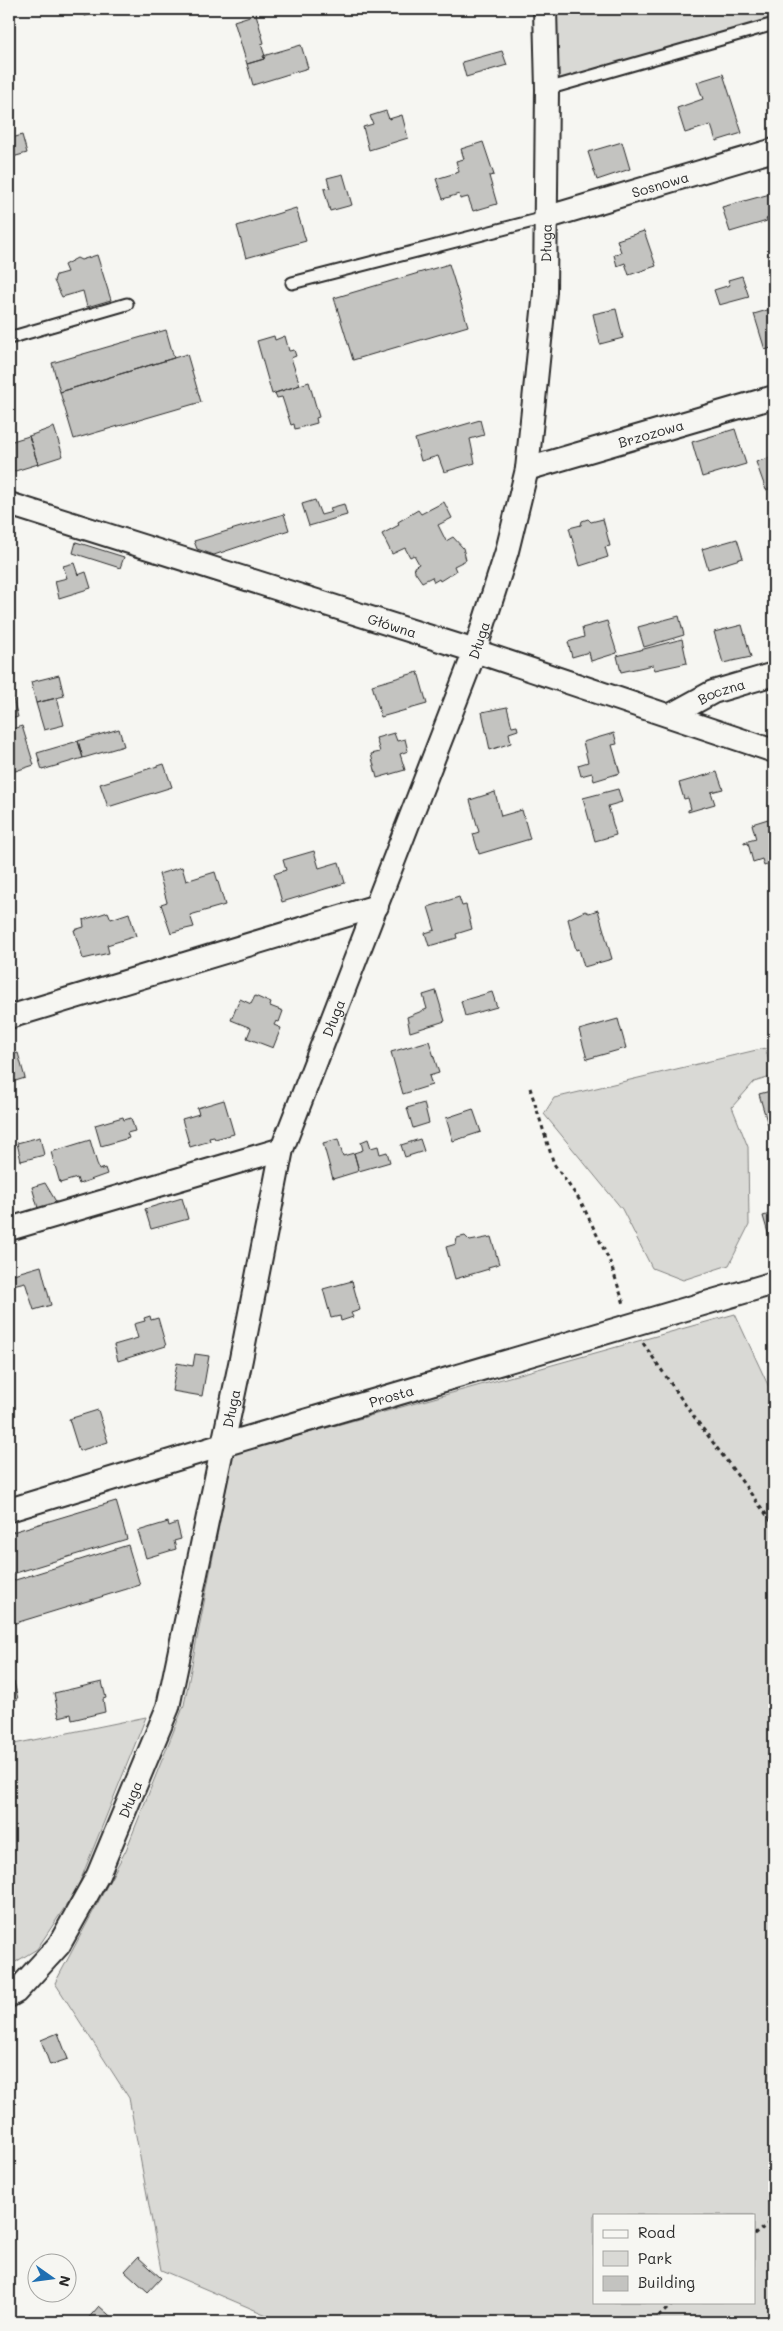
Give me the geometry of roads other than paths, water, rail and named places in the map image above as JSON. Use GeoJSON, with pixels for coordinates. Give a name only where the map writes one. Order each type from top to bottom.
{"type":"FeatureCollection","features":[{"type":"Feature","properties":{"kind":"street","name":"Długa"},"geometry":{"type":"LineString","coordinates":[[9,1996],[16,1992],[59,1945],[98,1875],[168,1707],[282,1149],[474,651],[507,551],[527,469],[545,292],[547,89],[544,9]]}},
{"type":"Feature","properties":{"kind":"street","name":"Sosnowa"},"geometry":{"type":"LineString","coordinates":[[545,218],[774,150]]}},
{"type":"Feature","properties":{"kind":"street","name":"Brzozowa"},"geometry":{"type":"LineString","coordinates":[[527,469],[774,397]]}},
{"type":"Feature","properties":{"kind":"street","name":"Główna"},"geometry":{"type":"LineString","coordinates":[[9,504],[671,714],[774,751]]}},
{"type":"Feature","properties":{"kind":"street","name":"Boczna"},"geometry":{"type":"LineString","coordinates":[[671,714],[713,692],[774,674]]}},
{"type":"Feature","properties":{"kind":"street"},"geometry":{"type":"LineString","coordinates":[[9,1017],[377,906]]}},
{"type":"Feature","properties":{"kind":"street"},"geometry":{"type":"LineString","coordinates":[[9,1229],[282,1149]]}},
{"type":"Feature","properties":{"kind":"street","name":"Prosta"},"geometry":{"type":"LineString","coordinates":[[9,1510],[774,1283]]}},
{"type":"Feature","properties":{"kind":"lane"},"geometry":{"type":"LineString","coordinates":[[547,89],[774,24]]}},
{"type":"Feature","properties":{"kind":"lane"},"geometry":{"type":"LineString","coordinates":[[292,283],[545,218]]}},
{"type":"Feature","properties":{"kind":"lane"},"geometry":{"type":"LineString","coordinates":[[9,338],[126,304]]}}]}
